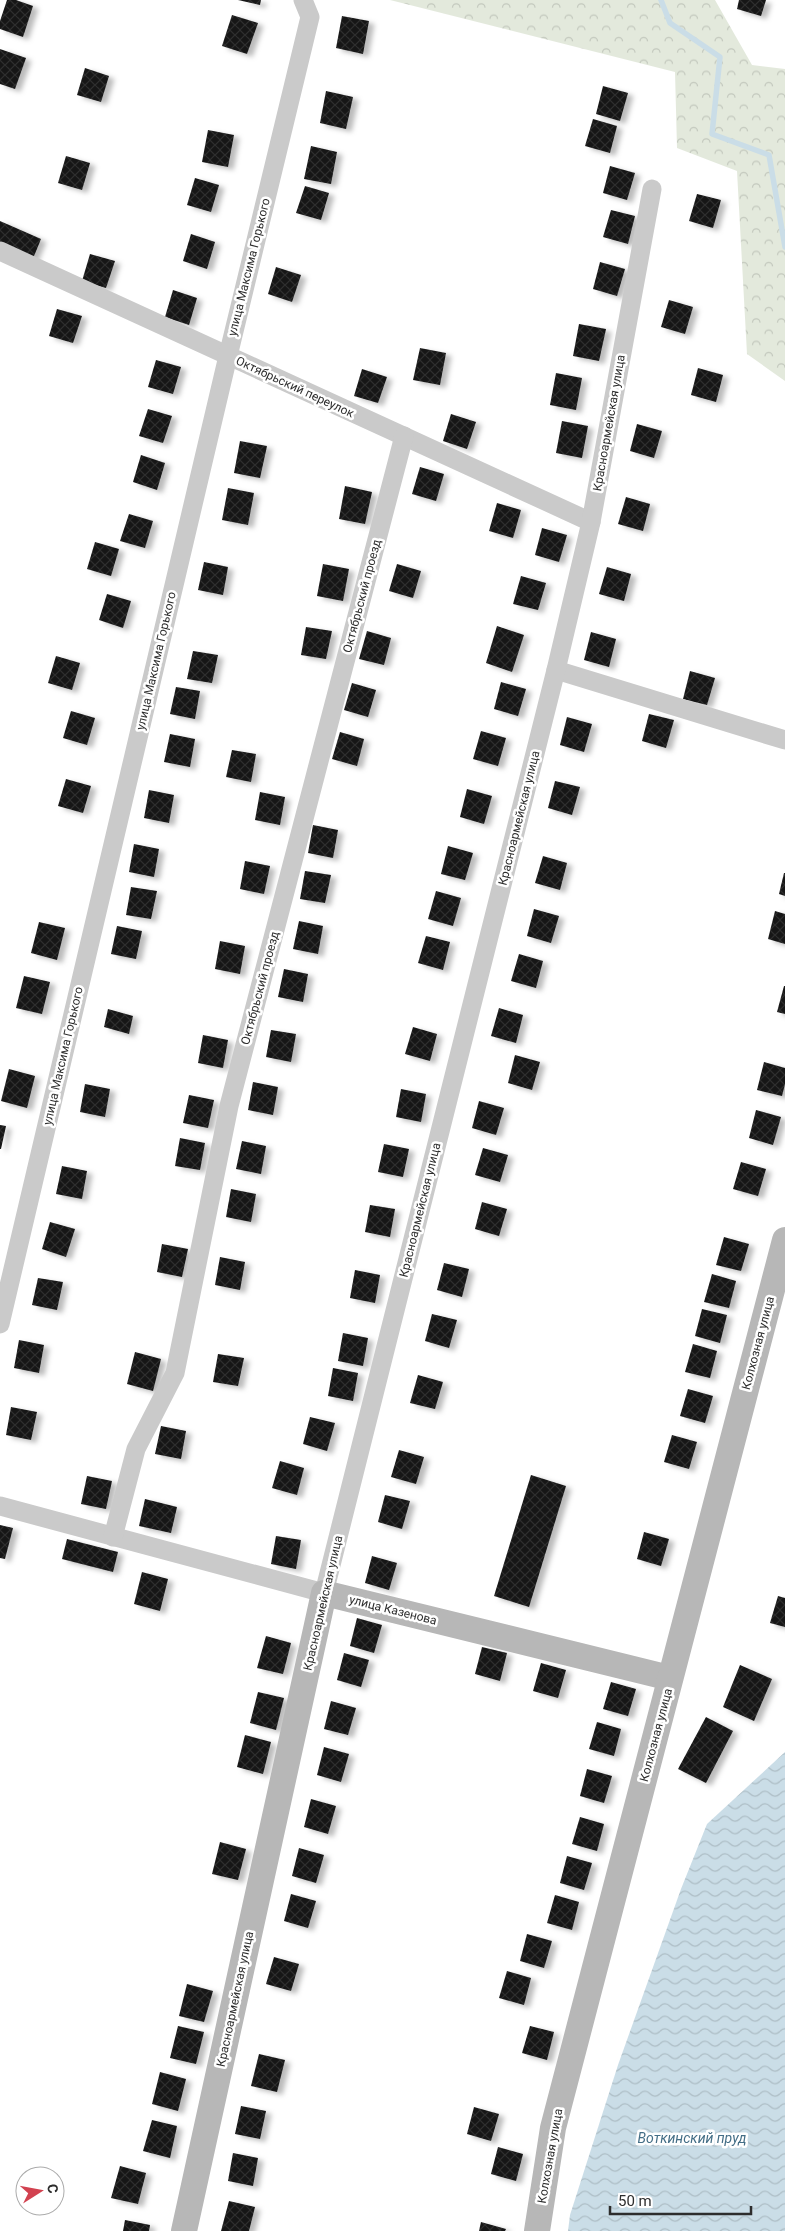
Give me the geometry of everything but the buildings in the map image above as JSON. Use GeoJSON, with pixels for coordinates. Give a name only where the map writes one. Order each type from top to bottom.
{"type":"FeatureCollection","features":[{"type":"Feature","properties":{"kind":"street","name":"улица Максима Горького"},"geometry":{"type":"LineString","coordinates":[[0,1324],[228,356],[310,17],[303,0]]}},
{"type":"Feature","properties":{"kind":"street","name":"Красноармейская улица"},"geometry":{"type":"LineString","coordinates":[[184,2231],[324,1593],[556,670],[591,522],[652,189]]}},
{"type":"Feature","properties":{"kind":"street","name":"Октябрьский переулок"},"geometry":{"type":"LineString","coordinates":[[0,251],[591,522]]}},
{"type":"Feature","properties":{"kind":"street","name":"Октябрьский проезд"},"geometry":{"type":"LineString","coordinates":[[113,1537],[136,1448],[175,1373],[229,1106],[404,436]]}},
{"type":"Feature","properties":{"kind":"street"},"geometry":{"type":"LineString","coordinates":[[556,670],[785,740]]}},
{"type":"Feature","properties":{"kind":"street","name":"Колхозная улица"},"geometry":{"type":"LineString","coordinates":[[537,2231],[553,2128],[785,1240]]}},
{"type":"Feature","properties":{"kind":"street","name":"улица Казенова"},"geometry":{"type":"LineString","coordinates":[[0,1506],[324,1593],[670,1678]]}},
{"type":"Feature","properties":{"kind":"green space"},"geometry":{"type":"Polygon","coordinates":[[[390,0],[715,0],[752,65],[785,69],[785,381],[747,354],[737,171],[677,148],[675,72],[390,0]]]}},
{"type":"Feature","properties":{"kind":"water","name":"Воткинский пруд"},"geometry":{"type":"Polygon","coordinates":[[[785,1752],[785,2231],[568,2231],[570,2215],[618,2065],[681,1889],[707,1824],[785,1752]]]}},
{"type":"Feature","properties":{"kind":"waterway"},"geometry":{"type":"LineString","coordinates":[[661,0],[670,23],[720,57],[712,134],[769,155],[785,247]]}}]}
